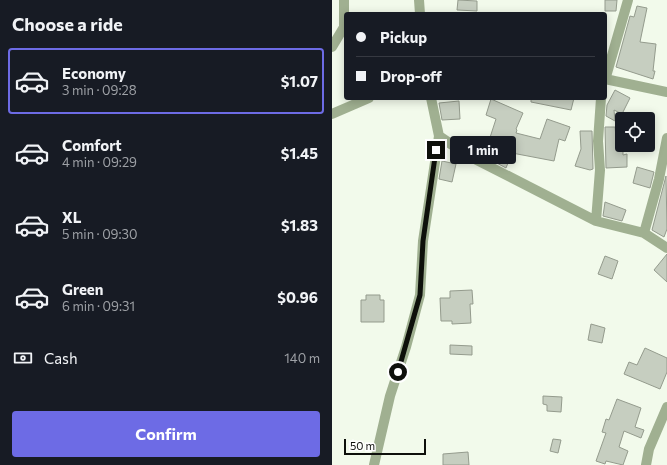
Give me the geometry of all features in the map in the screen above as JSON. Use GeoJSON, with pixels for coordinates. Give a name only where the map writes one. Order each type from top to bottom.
{"type":"FeatureCollection","features":[{"type":"Feature","properties":{"kind":"street"},"geometry":{"type":"LineString","coordinates":[[332,47],[344,27],[344,0]]}},
{"type":"Feature","properties":{"kind":"street"},"geometry":{"type":"LineString","coordinates":[[419,0],[420,12]]}},
{"type":"Feature","properties":{"kind":"street"},"geometry":{"type":"LineString","coordinates":[[607,73],[628,0]]}},
{"type":"Feature","properties":{"kind":"street"},"geometry":{"type":"LineString","coordinates":[[607,80],[667,92]]}},
{"type":"Feature","properties":{"kind":"street"},"geometry":{"type":"LineString","coordinates":[[332,114],[364,100]]}},
{"type":"Feature","properties":{"kind":"street"},"geometry":{"type":"LineString","coordinates":[[374,465],[390,396],[406,347],[420,295],[423,241],[438,136],[431,100]]}},
{"type":"Feature","properties":{"kind":"street"},"geometry":{"type":"LineString","coordinates":[[596,221],[600,170],[598,141],[601,100]]}},
{"type":"Feature","properties":{"kind":"street"},"geometry":{"type":"LineString","coordinates":[[438,136],[467,155],[596,221],[644,233],[667,248]]}},
{"type":"Feature","properties":{"kind":"street"},"geometry":{"type":"LineString","coordinates":[[644,233],[659,179],[667,138]]}},
{"type":"Feature","properties":{"kind":"street"},"geometry":{"type":"LineString","coordinates":[[646,465],[649,449],[667,407]]}},
{"type":"Feature","properties":{"kind":"building"},"geometry":{"type":"Polygon","coordinates":[[[458,0],[477,1],[477,11],[457,10],[458,0]]]}},
{"type":"Feature","properties":{"kind":"building"},"geometry":{"type":"Polygon","coordinates":[[[605,0],[617,0],[616,11],[605,11],[605,0]]]}},
{"type":"Feature","properties":{"kind":"building"},"geometry":{"type":"Polygon","coordinates":[[[637,6],[647,8],[640,42],[656,44],[653,71],[655,71],[653,79],[616,67],[630,16],[634,17],[637,6]]]}},
{"type":"Feature","properties":{"kind":"building"},"geometry":{"type":"Polygon","coordinates":[[[615,90],[630,98],[623,112],[614,110],[615,121],[606,116],[607,105],[615,90]]]}},
{"type":"Feature","properties":{"kind":"building"},"geometry":{"type":"Polygon","coordinates":[[[491,100],[523,113],[516,129],[516,133],[540,139],[547,119],[570,127],[565,141],[559,139],[554,161],[512,153],[506,168],[484,156],[496,119],[486,115],[491,100]]]}},
{"type":"Feature","properties":{"kind":"building"},"geometry":{"type":"Polygon","coordinates":[[[531,100],[574,100],[571,110],[531,102],[531,100]]]}},
{"type":"Feature","properties":{"kind":"building"},"geometry":{"type":"Polygon","coordinates":[[[459,101],[460,119],[442,120],[439,103],[459,101]]]}},
{"type":"Feature","properties":{"kind":"building"},"geometry":{"type":"Polygon","coordinates":[[[605,127],[615,127],[615,152],[623,152],[623,155],[627,154],[627,167],[606,168],[605,127]]]}},
{"type":"Feature","properties":{"kind":"building"},"geometry":{"type":"Polygon","coordinates":[[[580,131],[592,131],[593,169],[590,170],[575,166],[581,149],[580,131]]]}},
{"type":"Feature","properties":{"kind":"building"},"geometry":{"type":"Polygon","coordinates":[[[442,161],[456,164],[452,182],[439,179],[442,161]]]}},
{"type":"Feature","properties":{"kind":"building"},"geometry":{"type":"Polygon","coordinates":[[[637,167],[654,172],[650,188],[633,183],[637,167]]]}},
{"type":"Feature","properties":{"kind":"building"},"geometry":{"type":"Polygon","coordinates":[[[666,176],[667,229],[664,237],[652,230],[666,176]]]}},
{"type":"Feature","properties":{"kind":"building"},"geometry":{"type":"Polygon","coordinates":[[[605,202],[626,210],[622,221],[603,216],[605,202]]]}},
{"type":"Feature","properties":{"kind":"building"},"geometry":{"type":"Polygon","coordinates":[[[667,254],[667,282],[654,270],[667,254]]]}},
{"type":"Feature","properties":{"kind":"building"},"geometry":{"type":"Polygon","coordinates":[[[605,256],[618,261],[612,279],[598,274],[605,256]]]}},
{"type":"Feature","properties":{"kind":"building"},"geometry":{"type":"Polygon","coordinates":[[[472,290],[473,304],[470,304],[471,323],[452,324],[452,321],[441,321],[440,298],[450,298],[450,291],[472,290]]]}},
{"type":"Feature","properties":{"kind":"building"},"geometry":{"type":"Polygon","coordinates":[[[366,295],[380,295],[380,300],[384,300],[384,322],[361,322],[361,300],[366,300],[366,295]]]}},
{"type":"Feature","properties":{"kind":"building"},"geometry":{"type":"Polygon","coordinates":[[[591,324],[605,328],[602,343],[588,340],[591,324]]]}},
{"type":"Feature","properties":{"kind":"building"},"geometry":{"type":"Polygon","coordinates":[[[450,345],[472,346],[472,355],[450,354],[450,345]]]}},
{"type":"Feature","properties":{"kind":"building"},"geometry":{"type":"Polygon","coordinates":[[[645,348],[667,358],[667,372],[660,389],[624,374],[629,362],[637,365],[645,348]]]}},
{"type":"Feature","properties":{"kind":"building"},"geometry":{"type":"Polygon","coordinates":[[[543,396],[562,397],[561,412],[547,411],[547,405],[543,404],[543,396]]]}},
{"type":"Feature","properties":{"kind":"building"},"geometry":{"type":"Polygon","coordinates":[[[617,399],[641,408],[635,427],[644,430],[641,438],[624,431],[619,447],[628,451],[623,465],[606,461],[605,464],[596,461],[606,433],[602,432],[606,419],[609,420],[617,399]]]}},
{"type":"Feature","properties":{"kind":"building"},"geometry":{"type":"Polygon","coordinates":[[[553,439],[561,440],[558,453],[550,451],[553,439]]]}},
{"type":"Feature","properties":{"kind":"building"},"geometry":{"type":"Polygon","coordinates":[[[468,452],[469,465],[443,465],[443,454],[468,452]]]}},
{"type":"Feature","properties":{"kind":"route"},"geometry":{"type":"LineString","coordinates":[[398,372],[420,295],[423,241],[436,150]]}}]}
